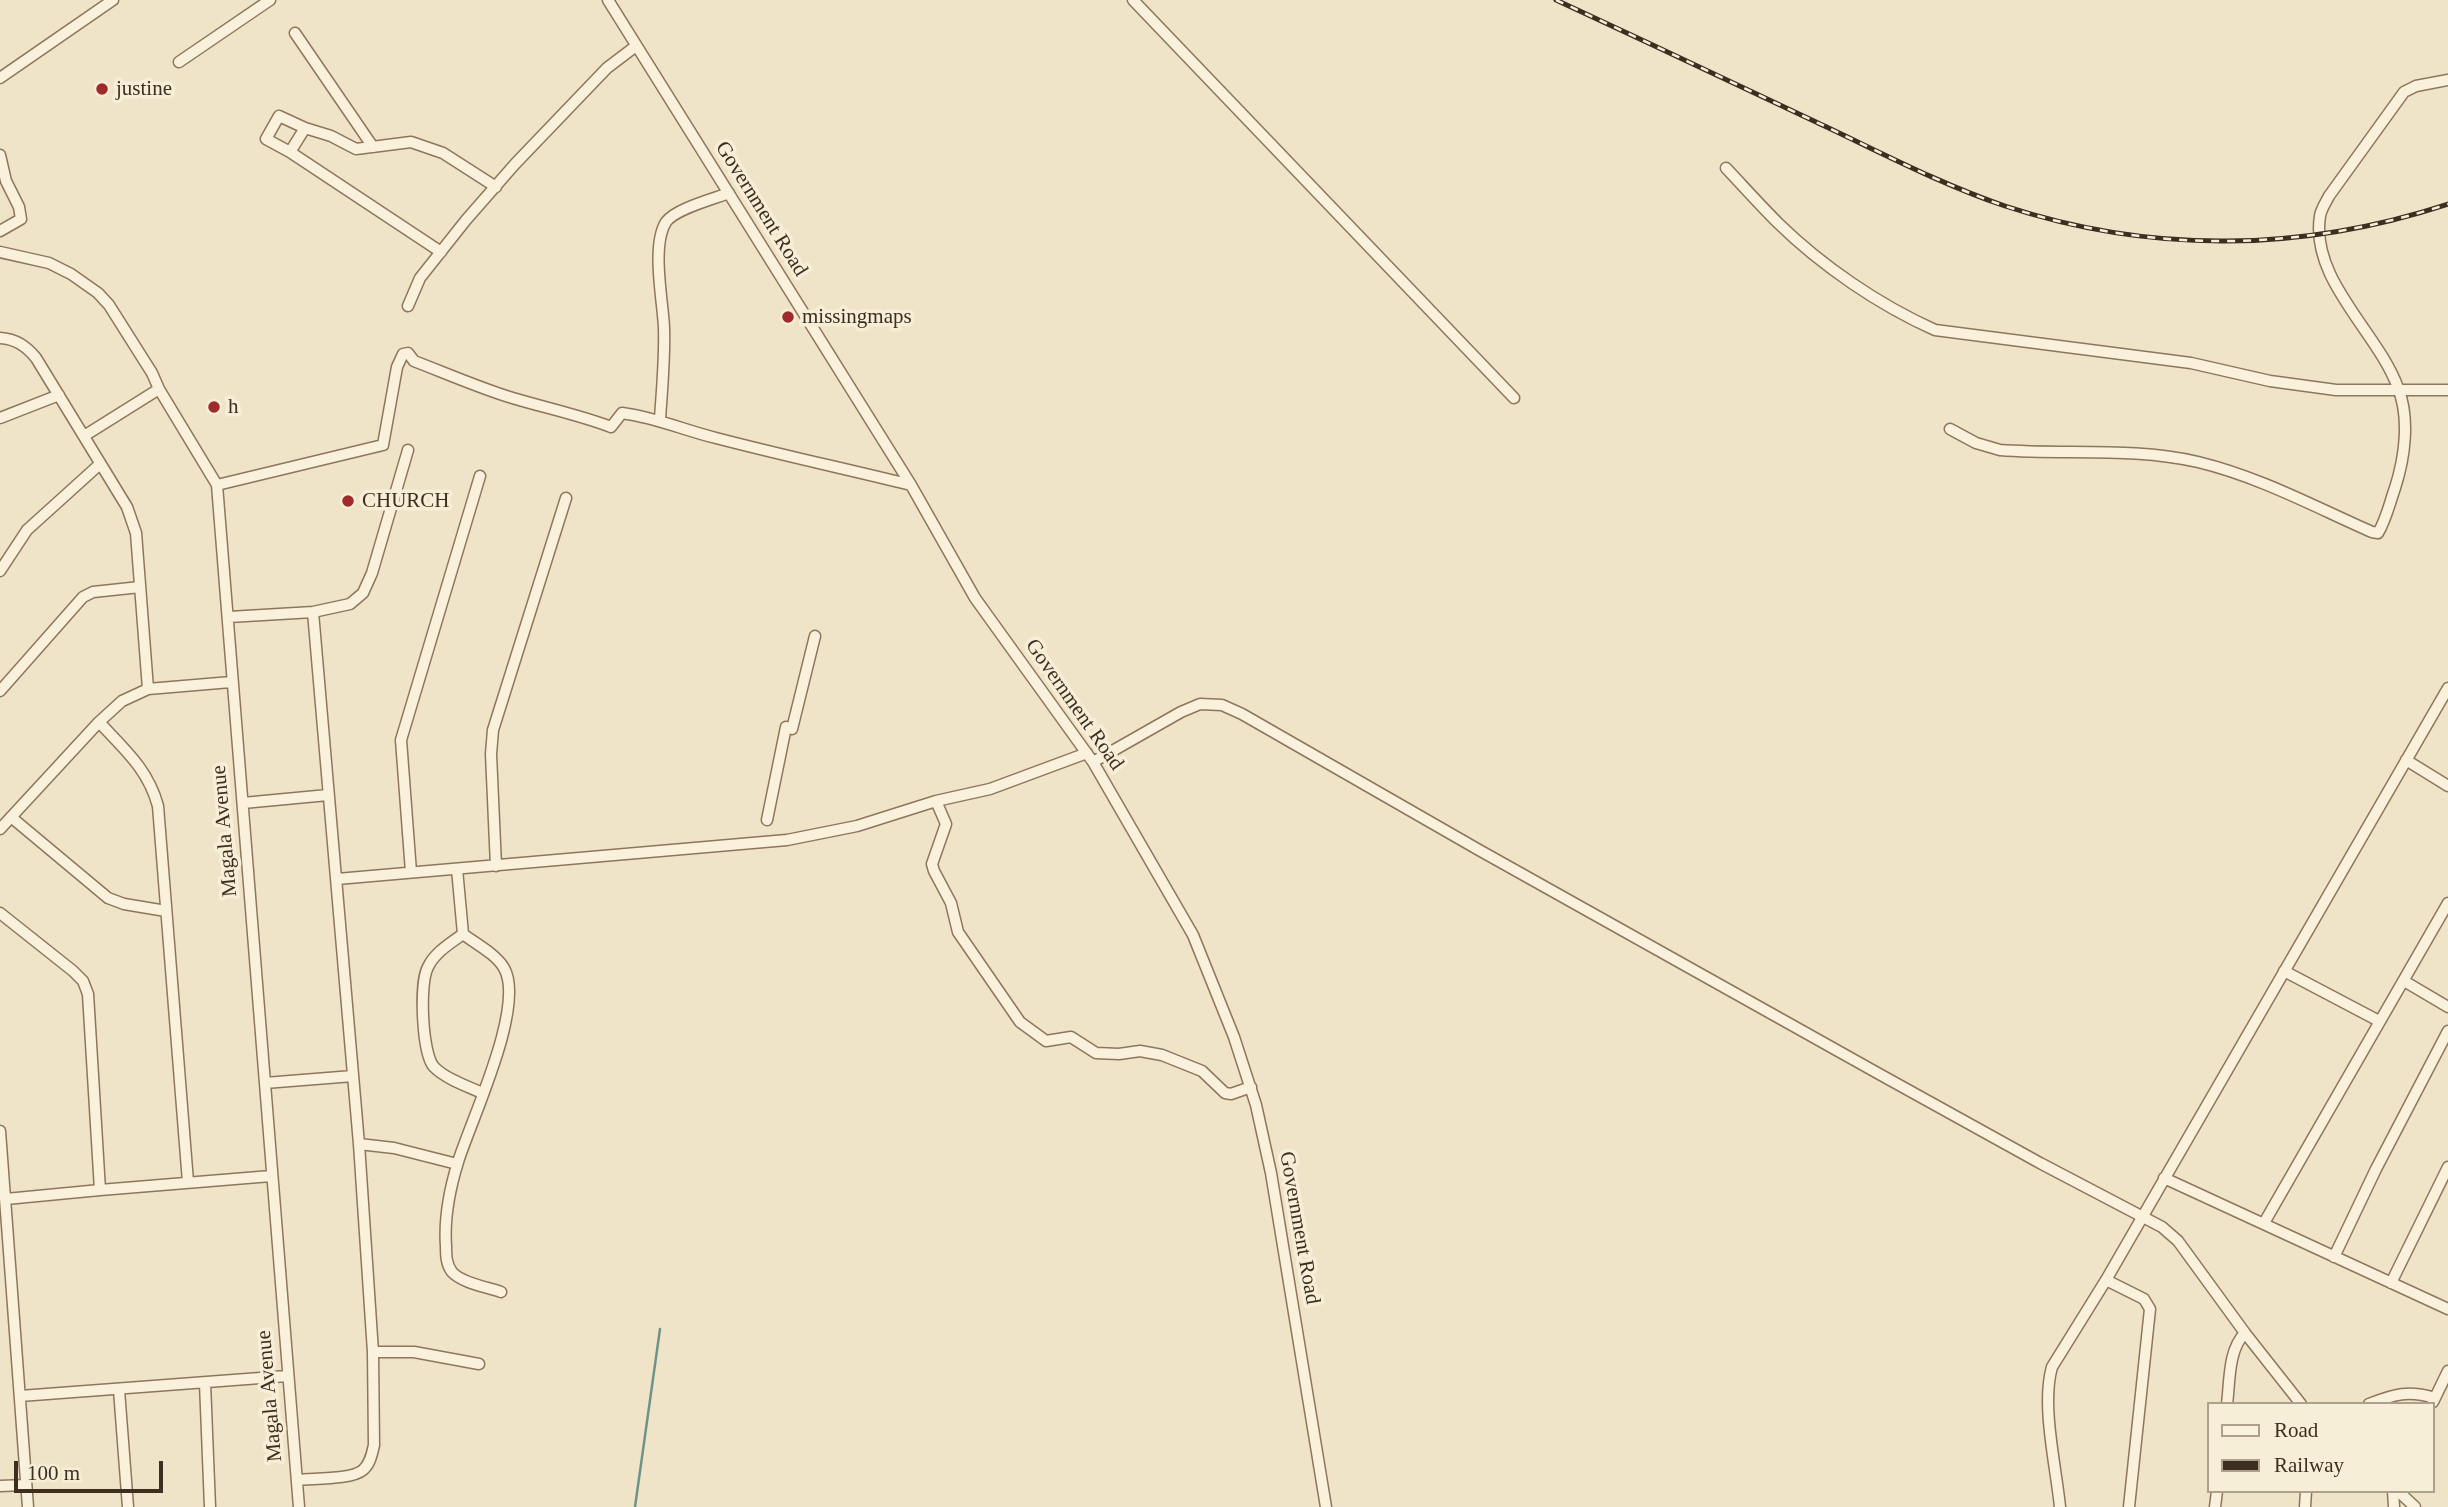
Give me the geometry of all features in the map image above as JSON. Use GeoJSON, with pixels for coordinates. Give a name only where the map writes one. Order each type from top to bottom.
{"type":"FeatureCollection","features":[{"type":"Feature","properties":{"kind":"street"},"geometry":{"type":"LineString","coordinates":[[0,78],[113,0]]}},
{"type":"Feature","properties":{"kind":"street"},"geometry":{"type":"LineString","coordinates":[[179,62],[270,0]]}},
{"type":"Feature","properties":{"kind":"street","name":"Government Road"},"geometry":{"type":"LineString","coordinates":[[608,0],[911,485],[975,598],[1090,758],[1193,935],[1251,1087],[1271,1173],[1326,1507]]}},
{"type":"Feature","properties":{"kind":"street"},"geometry":{"type":"LineString","coordinates":[[1133,0],[1514,398]]}},
{"type":"Feature","properties":{"kind":"street"},"geometry":{"type":"LineString","coordinates":[[295,33],[373,147]]}},
{"type":"Feature","properties":{"kind":"street"},"geometry":{"type":"LineString","coordinates":[[408,306],[420,278],[515,164],[607,68],[636,46]]}},
{"type":"Feature","properties":{"kind":"street"},"geometry":{"type":"LineString","coordinates":[[1950,429],[1976,443],[2000,450],[2153,455],[2196,462],[2252,478],[2376,533],[2381,530],[2404,447],[2405,430],[2400,391],[2379,348],[2337,288],[2325,259],[2320,214],[2329,197],[2404,92],[2416,86],[2448,80]]}},
{"type":"Feature","properties":{"kind":"street"},"geometry":{"type":"LineString","coordinates":[[441,252],[266,139],[279,116],[331,136],[356,149],[411,142],[443,153],[496,187]]}},
{"type":"Feature","properties":{"kind":"street"},"geometry":{"type":"LineString","coordinates":[[290,152],[305,128]]}},
{"type":"Feature","properties":{"kind":"street"},"geometry":{"type":"LineString","coordinates":[[0,155],[6,181],[19,207],[21,219],[0,231]]}},
{"type":"Feature","properties":{"kind":"street"},"geometry":{"type":"LineString","coordinates":[[1726,168],[1779,224],[1839,273],[1913,321],[1934,330],[2191,363],[2270,381],[2336,390],[2448,390]]}},
{"type":"Feature","properties":{"kind":"street"},"geometry":{"type":"LineString","coordinates":[[660,419],[664,328],[659,265],[662,232],[668,220],[677,213],[729,193]]}},
{"type":"Feature","properties":{"kind":"street","name":"Magala Avenue"},"geometry":{"type":"LineString","coordinates":[[0,251],[49,263],[71,274],[98,293],[109,305],[138,350],[217,485],[299,1507]]}},
{"type":"Feature","properties":{"kind":"street"},"geometry":{"type":"LineString","coordinates":[[0,338],[11,339],[26,346],[36,358],[127,507],[136,533],[148,689]]}},
{"type":"Feature","properties":{"kind":"street"},"geometry":{"type":"LineString","coordinates":[[217,485],[383,446],[397,367],[403,354],[408,353],[414,361],[503,395],[582,416],[611,427],[622,413],[660,419],[712,437],[911,485]]}},
{"type":"Feature","properties":{"kind":"street"},"geometry":{"type":"LineString","coordinates":[[84,436],[159,389]]}},
{"type":"Feature","properties":{"kind":"street"},"geometry":{"type":"LineString","coordinates":[[0,418],[59,395]]}},
{"type":"Feature","properties":{"kind":"street"},"geometry":{"type":"LineString","coordinates":[[229,617],[313,612],[350,604],[363,593],[408,450]]}},
{"type":"Feature","properties":{"kind":"street"},"geometry":{"type":"LineString","coordinates":[[0,571],[27,530],[100,464]]}},
{"type":"Feature","properties":{"kind":"street"},"geometry":{"type":"LineString","coordinates":[[411,872],[401,740],[480,476]]}},
{"type":"Feature","properties":{"kind":"street"},"geometry":{"type":"LineString","coordinates":[[496,866],[491,754],[493,730],[566,498]]}},
{"type":"Feature","properties":{"kind":"street"},"geometry":{"type":"LineString","coordinates":[[0,691],[83,597],[93,592],[140,587]]}},
{"type":"Feature","properties":{"kind":"street"},"geometry":{"type":"LineString","coordinates":[[297,1480],[354,1475],[365,1469],[374,1445],[373,1352],[359,1144],[313,612]]}},
{"type":"Feature","properties":{"kind":"street"},"geometry":{"type":"LineString","coordinates":[[767,820],[815,636]]}},
{"type":"Feature","properties":{"kind":"street"},"geometry":{"type":"LineString","coordinates":[[0,829],[99,722],[122,701],[148,689],[231,682]]}},
{"type":"Feature","properties":{"kind":"street"},"geometry":{"type":"LineString","coordinates":[[2060,1507],[2048,1402],[2048,1381],[2052,1367],[2106,1280],[2448,688]]}},
{"type":"Feature","properties":{"kind":"street"},"geometry":{"type":"LineString","coordinates":[[337,879],[787,840],[857,826],[1090,758],[1200,704],[1222,705],[1242,713],[1491,856],[2162,1227],[2178,1241],[2299,1402]]}},
{"type":"Feature","properties":{"kind":"street"},"geometry":{"type":"LineString","coordinates":[[99,722],[143,770],[153,785],[158,806],[188,1182]]}},
{"type":"Feature","properties":{"kind":"street"},"geometry":{"type":"LineString","coordinates":[[2406,760],[2448,786]]}},
{"type":"Feature","properties":{"kind":"street"},"geometry":{"type":"LineString","coordinates":[[243,803],[328,795]]}},
{"type":"Feature","properties":{"kind":"street"},"geometry":{"type":"LineString","coordinates":[[936,801],[946,824],[932,864],[951,903],[958,932],[1025,1028],[1046,1041],[1071,1037],[1096,1053],[1140,1051],[1162,1055],[1202,1071],[1225,1093],[1231,1094],[1251,1087]]}},
{"type":"Feature","properties":{"kind":"street"},"geometry":{"type":"LineString","coordinates":[[12,817],[108,898],[124,904],[166,911]]}},
{"type":"Feature","properties":{"kind":"street"},"geometry":{"type":"LineString","coordinates":[[457,869],[463,934],[505,969],[509,988],[501,1041],[457,1164],[445,1234],[447,1261],[452,1272],[462,1279],[501,1292]]}},
{"type":"Feature","properties":{"kind":"street"},"geometry":{"type":"LineString","coordinates":[[2263,1223],[2448,903]]}},
{"type":"Feature","properties":{"kind":"street"},"geometry":{"type":"LineString","coordinates":[[0,913],[73,971],[83,981],[88,994],[100,1190]]}},
{"type":"Feature","properties":{"kind":"street"},"geometry":{"type":"LineString","coordinates":[[463,934],[435,955],[426,969],[423,986],[427,1053],[433,1066],[444,1075],[482,1093]]}},
{"type":"Feature","properties":{"kind":"street"},"geometry":{"type":"LineString","coordinates":[[2284,971],[2379,1021]]}},
{"type":"Feature","properties":{"kind":"street"},"geometry":{"type":"LineString","coordinates":[[2404,981],[2448,1007]]}},
{"type":"Feature","properties":{"kind":"street"},"geometry":{"type":"LineString","coordinates":[[2334,1257],[2376,1169],[2448,1031]]}},
{"type":"Feature","properties":{"kind":"street"},"geometry":{"type":"LineString","coordinates":[[265,1083],[353,1076]]}},
{"type":"Feature","properties":{"kind":"street"},"geometry":{"type":"LineString","coordinates":[[0,1131],[28,1507]]}},
{"type":"Feature","properties":{"kind":"street"},"geometry":{"type":"LineString","coordinates":[[359,1144],[394,1148],[457,1164]]}},
{"type":"Feature","properties":{"kind":"street"},"geometry":{"type":"LineString","coordinates":[[2391,1283],[2448,1167]]}},
{"type":"Feature","properties":{"kind":"street"},"geometry":{"type":"LineString","coordinates":[[6,1199],[271,1176]]}},
{"type":"Feature","properties":{"kind":"street"},"geometry":{"type":"LineString","coordinates":[[2164,1178],[2448,1309]]}},
{"type":"Feature","properties":{"kind":"street"},"geometry":{"type":"LineString","coordinates":[[2106,1280],[2144,1299],[2150,1309],[2130,1507]]}},
{"type":"Feature","properties":{"kind":"street"},"geometry":{"type":"LineString","coordinates":[[2227,1402],[2234,1351],[2238,1339],[2245,1333]]}},
{"type":"Feature","properties":{"kind":"street"},"geometry":{"type":"LineString","coordinates":[[373,1352],[414,1352],[479,1364]]}},
{"type":"Feature","properties":{"kind":"street"},"geometry":{"type":"LineString","coordinates":[[2374,1402],[2397,1393],[2418,1393],[2434,1401],[2448,1371]]}},
{"type":"Feature","properties":{"kind":"street"},"geometry":{"type":"LineString","coordinates":[[20,1396],[287,1376]]}},
{"type":"Feature","properties":{"kind":"street"},"geometry":{"type":"LineString","coordinates":[[205,1383],[211,1507]]}},
{"type":"Feature","properties":{"kind":"street"},"geometry":{"type":"LineString","coordinates":[[119,1390],[128,1507]]}},
{"type":"Feature","properties":{"kind":"street"},"geometry":{"type":"LineString","coordinates":[[0,1486],[26,1485]]}},
{"type":"Feature","properties":{"kind":"street"},"geometry":{"type":"LineString","coordinates":[[2398,1493],[2416,1507]]}},
{"type":"Feature","properties":{"kind":"waterway"},"geometry":{"type":"LineString","coordinates":[[635,1507],[660,1329]]}},
{"type":"Feature","properties":{"kind":"railway"},"geometry":{"type":"LineString","coordinates":[[1556,0],[1933,177],[2005,206],[2060,222],[2115,233],[2226,241],[2338,231],[2393,220],[2448,204]]}},
{"type":"Feature","properties":{"kind":"place","name":"justine"},"geometry":{"type":"Point","coordinates":[102,89]}},
{"type":"Feature","properties":{"kind":"place","name":"missingmaps"},"geometry":{"type":"Point","coordinates":[788,317]}},
{"type":"Feature","properties":{"kind":"place","name":"h"},"geometry":{"type":"Point","coordinates":[214,407]}},
{"type":"Feature","properties":{"kind":"place","name":"CHURCH"},"geometry":{"type":"Point","coordinates":[348,501]}}]}
